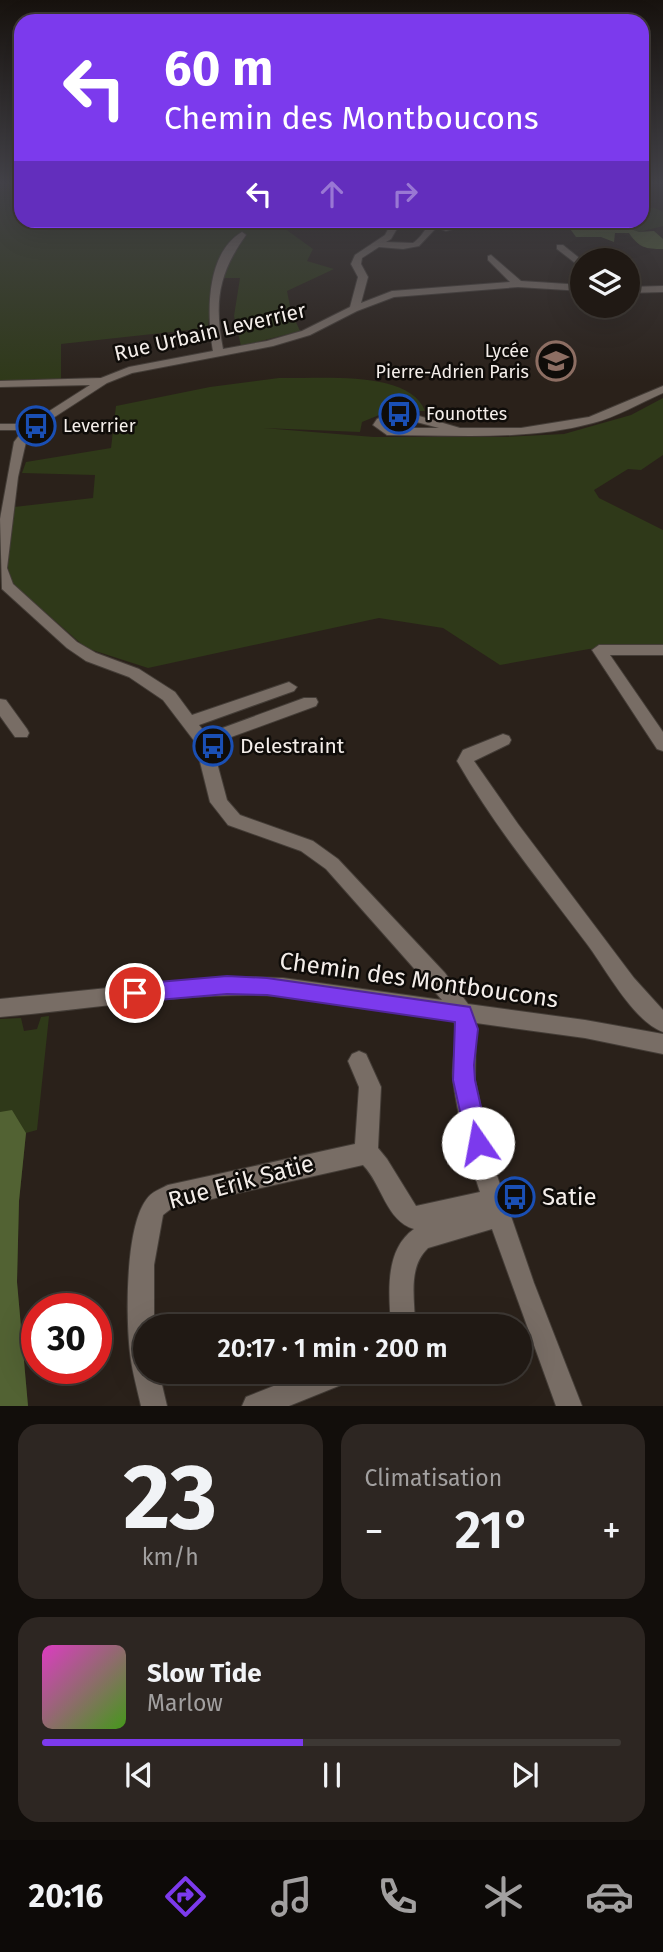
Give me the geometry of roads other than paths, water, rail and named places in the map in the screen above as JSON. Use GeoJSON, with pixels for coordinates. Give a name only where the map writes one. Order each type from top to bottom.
{"type":"FeatureCollection","features":[{"type":"Feature","properties":{"kind":"street"},"geometry":{"type":"LineString","coordinates":[[219,353],[212,321],[215,291],[226,257],[231,250]]}},
{"type":"Feature","properties":{"kind":"street"},"geometry":{"type":"LineString","coordinates":[[354,309],[363,277],[356,261],[371,250]]}},
{"type":"Feature","properties":{"kind":"street"},"geometry":{"type":"LineString","coordinates":[[491,258],[518,284]]}},
{"type":"Feature","properties":{"kind":"street","name":"Rue Urbain Leverrier"},"geometry":{"type":"LineString","coordinates":[[32,427],[103,381],[129,370],[306,333],[392,294],[518,284],[570,287]]}},
{"type":"Feature","properties":{"kind":"street"},"geometry":{"type":"LineString","coordinates":[[640,290],[663,289]]}},
{"type":"Feature","properties":{"kind":"street"},"geometry":{"type":"LineString","coordinates":[[0,384],[103,381]]}},
{"type":"Feature","properties":{"kind":"street"},"geometry":{"type":"LineString","coordinates":[[458,432],[423,418],[397,416],[386,418],[379,427],[390,433],[458,432],[521,431],[592,420],[663,389]]}},
{"type":"Feature","properties":{"kind":"street"},"geometry":{"type":"LineString","coordinates":[[0,427],[32,427]]}},
{"type":"Feature","properties":{"kind":"street"},"geometry":{"type":"LineString","coordinates":[[32,427],[20,442],[12,477],[0,568],[7,586],[72,645],[91,657],[134,673],[169,695],[203,741],[219,802],[234,820],[307,846],[332,864],[438,979],[463,1013],[467,1029],[464,1080],[482,1164],[569,1406]]}},
{"type":"Feature","properties":{"kind":"street"},"geometry":{"type":"LineString","coordinates":[[663,649],[599,650],[663,745]]}},
{"type":"Feature","properties":{"kind":"street"},"geometry":{"type":"LineString","coordinates":[[190,722],[289,687]]}},
{"type":"Feature","properties":{"kind":"street"},"geometry":{"type":"LineString","coordinates":[[203,741],[310,702]]}},
{"type":"Feature","properties":{"kind":"street"},"geometry":{"type":"LineString","coordinates":[[0,704],[21,733]]}},
{"type":"Feature","properties":{"kind":"street"},"geometry":{"type":"LineString","coordinates":[[503,740],[469,754],[465,761],[496,808],[642,1005],[663,1023]]}},
{"type":"Feature","properties":{"kind":"street","name":"Chemin des Montboucons"},"geometry":{"type":"LineString","coordinates":[[0,1008],[227,985],[283,988],[585,1029],[663,1044]]}},
{"type":"Feature","properties":{"kind":"street"},"geometry":{"type":"LineString","coordinates":[[359,1061],[370,1087],[366,1153],[381,1167],[395,1199],[410,1216],[419,1218],[496,1208]]}},
{"type":"Feature","properties":{"kind":"street","name":"Rue Erik Satie"},"geometry":{"type":"LineString","coordinates":[[141,1314],[146,1227],[156,1205],[168,1197],[366,1153]]}},
{"type":"Feature","properties":{"kind":"street"},"geometry":{"type":"LineString","coordinates":[[403,1314],[402,1266],[411,1244],[421,1237],[496,1208]]}},
{"type":"Feature","properties":{"kind":"street","name":"Rue Erik Satie"},"geometry":{"type":"LineString","coordinates":[[149,1384],[154,1406]]}},
{"type":"Feature","properties":{"kind":"street"},"geometry":{"type":"LineString","coordinates":[[255,1406],[311,1384]]}},
{"type":"Feature","properties":{"kind":"place","name":"Lycée Pierre-Adrien Paris"},"geometry":{"type":"Point","coordinates":[556,361]}},
{"type":"Feature","properties":{"kind":"place","name":"Founottes"},"geometry":{"type":"Point","coordinates":[399,414]}},
{"type":"Feature","properties":{"kind":"place","name":"Leverrier"},"geometry":{"type":"Point","coordinates":[36,426]}},
{"type":"Feature","properties":{"kind":"place","name":"Delestraint"},"geometry":{"type":"Point","coordinates":[213,746]}},
{"type":"Feature","properties":{"kind":"place","name":"Satie"},"geometry":{"type":"Point","coordinates":[515,1197]}}]}
